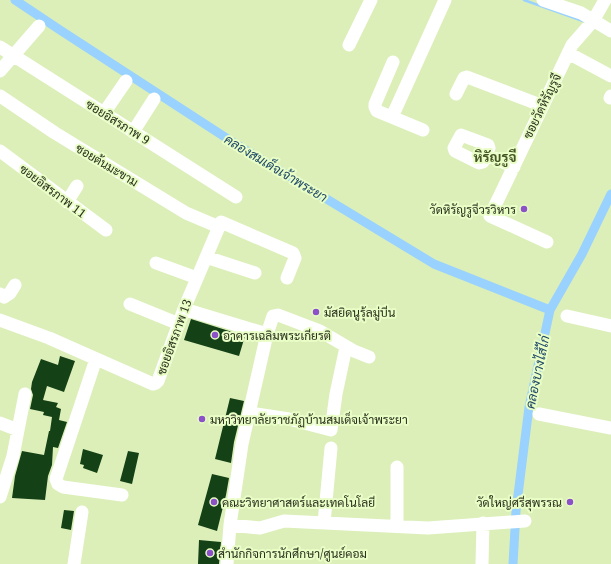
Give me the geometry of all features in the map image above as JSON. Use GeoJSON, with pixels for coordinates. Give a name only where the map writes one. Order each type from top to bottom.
{"type":"FeatureCollection","features":[{"type":"Feature","properties":{"kind":"street"},"geometry":{"type":"LineString","coordinates":[[349,44],[371,0]]}},
{"type":"Feature","properties":{"kind":"street"},"geometry":{"type":"LineString","coordinates":[[392,117],[445,0]]}},
{"type":"Feature","properties":{"kind":"street","name":"ซอยวัดหิรัญรูจี"},"geometry":{"type":"LineString","coordinates":[[547,242],[490,216],[572,45],[590,24],[605,0]]}},
{"type":"Feature","properties":{"kind":"street"},"geometry":{"type":"LineString","coordinates":[[550,1],[581,13],[590,24],[611,31]]}},
{"type":"Feature","properties":{"kind":"street"},"geometry":{"type":"LineString","coordinates":[[0,71],[39,26]]}},
{"type":"Feature","properties":{"kind":"street","name":"ซอยอิสรภาพ 9"},"geometry":{"type":"LineString","coordinates":[[0,47],[236,197]]}},
{"type":"Feature","properties":{"kind":"street"},"geometry":{"type":"LineString","coordinates":[[568,53],[611,76]]}},
{"type":"Feature","properties":{"kind":"street"},"geometry":{"type":"LineString","coordinates":[[393,62],[375,107],[377,111],[424,130]]}},
{"type":"Feature","properties":{"kind":"street"},"geometry":{"type":"LineString","coordinates":[[456,94],[464,78],[468,77],[543,106]]}},
{"type":"Feature","properties":{"kind":"street"},"geometry":{"type":"LineString","coordinates":[[104,113],[126,82]]}},
{"type":"Feature","properties":{"kind":"street","name":"ซอยต้นมะขาม"},"geometry":{"type":"LineString","coordinates":[[0,96],[55,133],[186,213],[293,253],[295,258],[287,278]]}},
{"type":"Feature","properties":{"kind":"street"},"geometry":{"type":"LineString","coordinates":[[133,132],[154,99]]}},
{"type":"Feature","properties":{"kind":"street","name":"ซอยอิสรภาพ 11"},"geometry":{"type":"LineString","coordinates":[[0,151],[106,230]]}},
{"type":"Feature","properties":{"kind":"street"},"geometry":{"type":"LineString","coordinates":[[486,155],[514,167]]}},
{"type":"Feature","properties":{"kind":"street"},"geometry":{"type":"LineString","coordinates":[[67,202],[77,186]]}},
{"type":"Feature","properties":{"kind":"street","name":"ซอยอิสรภาพ 13"},"geometry":{"type":"LineString","coordinates":[[0,320],[49,338],[153,384],[156,383],[184,309],[220,225]]}},
{"type":"Feature","properties":{"kind":"street"},"geometry":{"type":"LineString","coordinates":[[206,258],[255,273]]}},
{"type":"Feature","properties":{"kind":"street"},"geometry":{"type":"LineString","coordinates":[[156,263],[197,278]]}},
{"type":"Feature","properties":{"kind":"street"},"geometry":{"type":"LineString","coordinates":[[0,294],[4,297],[10,293],[15,285]]}},
{"type":"Feature","properties":{"kind":"street"},"geometry":{"type":"LineString","coordinates":[[130,304],[179,324]]}},
{"type":"Feature","properties":{"kind":"street"},"geometry":{"type":"LineString","coordinates":[[184,309],[267,334]]}},
{"type":"Feature","properties":{"kind":"street"},"geometry":{"type":"LineString","coordinates":[[227,564],[230,525],[242,444],[267,334],[273,316],[278,315],[320,332],[346,347],[369,357]]}},
{"type":"Feature","properties":{"kind":"street"},"geometry":{"type":"LineString","coordinates":[[567,316],[611,326]]}},
{"type":"Feature","properties":{"kind":"street"},"geometry":{"type":"LineString","coordinates":[[250,414],[289,419],[331,430],[336,394],[346,347]]}},
{"type":"Feature","properties":{"kind":"street"},"geometry":{"type":"LineString","coordinates":[[96,359],[56,479],[58,484],[63,487],[122,495]]}},
{"type":"Feature","properties":{"kind":"street"},"geometry":{"type":"LineString","coordinates":[[0,497],[13,456],[25,394]]}},
{"type":"Feature","properties":{"kind":"street"},"geometry":{"type":"LineString","coordinates":[[540,414],[611,428]]}},
{"type":"Feature","properties":{"kind":"street"},"geometry":{"type":"LineString","coordinates":[[0,423],[18,430]]}},
{"type":"Feature","properties":{"kind":"street"},"geometry":{"type":"LineString","coordinates":[[324,523],[331,448]]}},
{"type":"Feature","properties":{"kind":"street"},"geometry":{"type":"LineString","coordinates":[[396,526],[397,467]]}},
{"type":"Feature","properties":{"kind":"street"},"geometry":{"type":"LineString","coordinates":[[74,564],[82,512]]}},
{"type":"Feature","properties":{"kind":"street"},"geometry":{"type":"LineString","coordinates":[[230,525],[260,528],[284,521],[428,528],[519,522]]}},
{"type":"Feature","properties":{"kind":"street"},"geometry":{"type":"LineString","coordinates":[[482,564],[483,524]]}},
{"type":"Feature","properties":{"kind":"building","name":"อาคารเฉลิมพระเกียรติ"},"geometry":{"type":"Polygon","coordinates":[[[191,319],[245,336],[239,356],[184,340],[191,319]]]}},
{"type":"Feature","properties":{"kind":"building"},"geometry":{"type":"Polygon","coordinates":[[[60,356],[75,361],[64,392],[47,386],[43,400],[58,403],[56,407],[61,409],[59,420],[67,422],[58,448],[53,447],[52,465],[48,476],[45,500],[12,498],[15,476],[22,451],[44,455],[50,431],[52,417],[43,415],[44,412],[30,409],[33,395],[31,389],[32,382],[41,359],[58,365],[60,356]]]}},
{"type":"Feature","properties":{"kind":"building"},"geometry":{"type":"Polygon","coordinates":[[[230,398],[244,401],[234,442],[231,463],[215,459],[230,398]]]}},
{"type":"Feature","properties":{"kind":"building"},"geometry":{"type":"Polygon","coordinates":[[[83,449],[103,455],[97,473],[83,468],[84,465],[80,464],[83,449]]]}},
{"type":"Feature","properties":{"kind":"building"},"geometry":{"type":"Polygon","coordinates":[[[128,451],[139,453],[132,484],[120,481],[128,451]]]}},
{"type":"Feature","properties":{"kind":"building","name":"คณะวิทยาศาสตร์และเทคโนโลยี"},"geometry":{"type":"Polygon","coordinates":[[[212,474],[229,478],[217,531],[198,525],[212,474]]]}},
{"type":"Feature","properties":{"kind":"building"},"geometry":{"type":"Polygon","coordinates":[[[64,510],[74,511],[71,530],[61,528],[64,510]]]}},
{"type":"Feature","properties":{"kind":"building","name":"สำนักกิจการนักศึกษา/ศูนย์คอม"},"geometry":{"type":"Polygon","coordinates":[[[199,540],[221,542],[219,564],[198,564],[199,540]]]}},
{"type":"Feature","properties":{"kind":"waterway","name":"คลองสมเด็จเจ้าพระยา"},"geometry":{"type":"LineString","coordinates":[[15,0],[231,141],[434,264],[550,310]]}},
{"type":"Feature","properties":{"kind":"waterway"},"geometry":{"type":"LineString","coordinates":[[524,0],[583,21]]}},
{"type":"Feature","properties":{"kind":"waterway","name":"คลองบางไส้ไก่"},"geometry":{"type":"LineString","coordinates":[[513,564],[516,511],[529,407],[550,310],[582,254],[611,194]]}},
{"type":"Feature","properties":{"kind":"place","name":"วัดหิรัญรูจีวรวิหาร"},"geometry":{"type":"Point","coordinates":[524,209]}},
{"type":"Feature","properties":{"kind":"place","name":"มัสยิดนูรุ้ลมู่บีน"},"geometry":{"type":"Point","coordinates":[316,312]}},
{"type":"Feature","properties":{"kind":"place","name":"อาคารเฉลิมพระเกียรติ"},"geometry":{"type":"Point","coordinates":[215,335]}},
{"type":"Feature","properties":{"kind":"place","name":"มหาวิทยาลัยราชภัฏบ้านสมเด็จเจ้าพระยา"},"geometry":{"type":"Point","coordinates":[202,419]}},
{"type":"Feature","properties":{"kind":"place","name":"คณะวิทยาศาสตร์และเทคโนโลยี"},"geometry":{"type":"Point","coordinates":[214,502]}},
{"type":"Feature","properties":{"kind":"place","name":"วัดใหญ่ศรีสุพรรณ"},"geometry":{"type":"Point","coordinates":[570,502]}},
{"type":"Feature","properties":{"kind":"place","name":"สำนักกิจการนักศึกษา/ศูนย์คอม"},"geometry":{"type":"Point","coordinates":[210,553]}},
{"type":"Feature","properties":{"kind":"district","name":"หิรัญรูจี"},"geometry":{"type":"Point","coordinates":[495,156]}}]}
